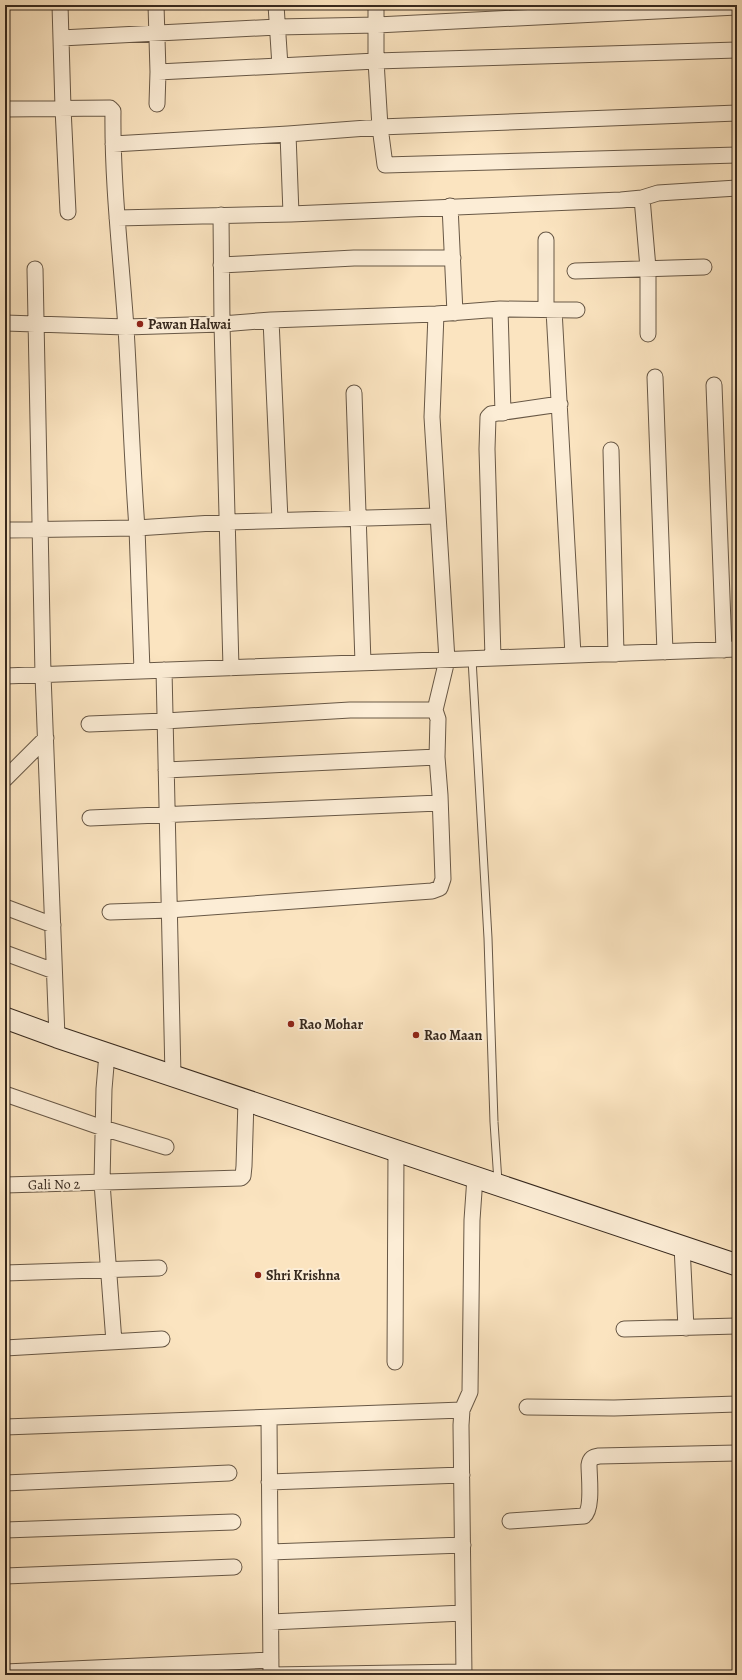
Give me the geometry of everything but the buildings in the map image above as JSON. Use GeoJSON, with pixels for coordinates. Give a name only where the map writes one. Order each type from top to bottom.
{"type":"FeatureCollection","features":[{"type":"Feature","properties":{"kind":"street"},"geometry":{"type":"LineString","coordinates":[[60,5],[62,108],[68,212]]}},
{"type":"Feature","properties":{"kind":"street"},"geometry":{"type":"LineString","coordinates":[[156,5],[158,33],[157,104]]}},
{"type":"Feature","properties":{"kind":"street"},"geometry":{"type":"LineString","coordinates":[[276,5],[280,66]]}},
{"type":"Feature","properties":{"kind":"street"},"geometry":{"type":"LineString","coordinates":[[376,5],[376,61],[380,128],[384,163],[387,165],[737,154]]}},
{"type":"Feature","properties":{"kind":"street"},"geometry":{"type":"LineString","coordinates":[[61,38],[277,27],[377,25],[554,10],[737,8]]}},
{"type":"Feature","properties":{"kind":"street"},"geometry":{"type":"LineString","coordinates":[[158,72],[376,61],[737,50]]}},
{"type":"Feature","properties":{"kind":"street"},"geometry":{"type":"LineString","coordinates":[[5,110],[62,108],[112,109],[117,218],[126,327],[131,451],[137,528],[142,671]]}},
{"type":"Feature","properties":{"kind":"street"},"geometry":{"type":"LineString","coordinates":[[113,144],[380,128],[737,113]]}},
{"type":"Feature","properties":{"kind":"street"},"geometry":{"type":"LineString","coordinates":[[288,134],[291,214]]}},
{"type":"Feature","properties":{"kind":"street"},"geometry":{"type":"LineString","coordinates":[[117,218],[291,214],[450,206],[621,200],[642,198],[658,193],[737,188]]}},
{"type":"Feature","properties":{"kind":"street"},"geometry":{"type":"LineString","coordinates":[[642,198],[648,268],[648,334]]}},
{"type":"Feature","properties":{"kind":"street"},"geometry":{"type":"LineString","coordinates":[[450,206],[455,313]]}},
{"type":"Feature","properties":{"kind":"street"},"geometry":{"type":"LineString","coordinates":[[221,215],[222,324],[231,668]]}},
{"type":"Feature","properties":{"kind":"street"},"geometry":{"type":"LineString","coordinates":[[546,240],[550,310],[560,404],[573,655]]}},
{"type":"Feature","properties":{"kind":"street"},"geometry":{"type":"LineString","coordinates":[[221,265],[354,258],[453,258]]}},
{"type":"Feature","properties":{"kind":"street"},"geometry":{"type":"LineString","coordinates":[[575,271],[704,267]]}},
{"type":"Feature","properties":{"kind":"street"},"geometry":{"type":"LineString","coordinates":[[35,269],[43,675],[56,1037]]}},
{"type":"Feature","properties":{"kind":"street"},"geometry":{"type":"LineString","coordinates":[[500,309],[503,413]]}},
{"type":"Feature","properties":{"kind":"street"},"geometry":{"type":"LineString","coordinates":[[5,323],[126,327],[436,314],[500,309],[577,310]]}},
{"type":"Feature","properties":{"kind":"street"},"geometry":{"type":"LineString","coordinates":[[110,912],[169,910],[432,891],[440,888],[442,879],[437,757],[438,719],[435,710],[447,660],[432,417],[436,314]]}},
{"type":"Feature","properties":{"kind":"street"},"geometry":{"type":"LineString","coordinates":[[271,320],[280,520]]}},
{"type":"Feature","properties":{"kind":"street"},"geometry":{"type":"LineString","coordinates":[[655,377],[665,652]]}},
{"type":"Feature","properties":{"kind":"street"},"geometry":{"type":"LineString","coordinates":[[5,676],[731,649],[714,385]]}},
{"type":"Feature","properties":{"kind":"street"},"geometry":{"type":"LineString","coordinates":[[354,392],[363,663]]}},
{"type":"Feature","properties":{"kind":"street"},"geometry":{"type":"LineString","coordinates":[[493,658],[488,417],[491,414],[560,404]]}},
{"type":"Feature","properties":{"kind":"street"},"geometry":{"type":"LineString","coordinates":[[611,450],[616,654]]}},
{"type":"Feature","properties":{"kind":"street"},"geometry":{"type":"LineString","coordinates":[[5,530],[137,528],[228,522],[437,516]]}},
{"type":"Feature","properties":{"kind":"street"},"geometry":{"type":"LineString","coordinates":[[164,670],[173,1076]]}},
{"type":"Feature","properties":{"kind":"street"},"geometry":{"type":"LineString","coordinates":[[89,724],[350,710],[435,710]]}},
{"type":"Feature","properties":{"kind":"street"},"geometry":{"type":"LineString","coordinates":[[5,779],[46,738]]}},
{"type":"Feature","properties":{"kind":"street"},"geometry":{"type":"LineString","coordinates":[[166,770],[437,757]]}},
{"type":"Feature","properties":{"kind":"street"},"geometry":{"type":"LineString","coordinates":[[90,818],[439,803]]}},
{"type":"Feature","properties":{"kind":"street"},"geometry":{"type":"LineString","coordinates":[[5,907],[52,925]]}},
{"type":"Feature","properties":{"kind":"street"},"geometry":{"type":"LineString","coordinates":[[5,953],[54,971]]}},
{"type":"Feature","properties":{"kind":"street"},"geometry":{"type":"LineString","coordinates":[[5,1018],[56,1037],[737,1264]]}},
{"type":"Feature","properties":{"kind":"street"},"geometry":{"type":"LineString","coordinates":[[107,1054],[104,1089],[102,1183],[110,1270],[114,1342]]}},
{"type":"Feature","properties":{"kind":"street"},"geometry":{"type":"LineString","coordinates":[[5,1094],[166,1148]]}},
{"type":"Feature","properties":{"kind":"street","name":"Gali No 2"},"geometry":{"type":"LineString","coordinates":[[5,1185],[241,1178],[243,1176],[244,1166],[246,1100]]}},
{"type":"Feature","properties":{"kind":"street"},"geometry":{"type":"LineString","coordinates":[[395,1362],[396,1150]]}},
{"type":"Feature","properties":{"kind":"street"},"geometry":{"type":"LineString","coordinates":[[5,1672],[271,1670],[464,1673],[462,1410],[470,1392],[472,1220],[475,1177]]}},
{"type":"Feature","properties":{"kind":"street"},"geometry":{"type":"LineString","coordinates":[[682,1246],[686,1328]]}},
{"type":"Feature","properties":{"kind":"street"},"geometry":{"type":"LineString","coordinates":[[5,1273],[159,1268]]}},
{"type":"Feature","properties":{"kind":"street"},"geometry":{"type":"LineString","coordinates":[[624,1329],[737,1326]]}},
{"type":"Feature","properties":{"kind":"street"},"geometry":{"type":"LineString","coordinates":[[5,1348],[162,1338]]}},
{"type":"Feature","properties":{"kind":"street"},"geometry":{"type":"LineString","coordinates":[[527,1406],[614,1408],[737,1404]]}},
{"type":"Feature","properties":{"kind":"street"},"geometry":{"type":"LineString","coordinates":[[5,1427],[462,1410]]}},
{"type":"Feature","properties":{"kind":"street"},"geometry":{"type":"LineString","coordinates":[[269,1418],[271,1670]]}},
{"type":"Feature","properties":{"kind":"street"},"geometry":{"type":"LineString","coordinates":[[510,1521],[584,1516],[587,1514],[589,1506],[589,1465],[590,1459],[593,1457],[737,1453]]}},
{"type":"Feature","properties":{"kind":"street"},"geometry":{"type":"LineString","coordinates":[[5,1483],[230,1473]]}},
{"type":"Feature","properties":{"kind":"street"},"geometry":{"type":"LineString","coordinates":[[269,1482],[462,1475]]}},
{"type":"Feature","properties":{"kind":"street"},"geometry":{"type":"LineString","coordinates":[[5,1530],[233,1522]]}},
{"type":"Feature","properties":{"kind":"street"},"geometry":{"type":"LineString","coordinates":[[270,1552],[463,1545]]}},
{"type":"Feature","properties":{"kind":"street"},"geometry":{"type":"LineString","coordinates":[[5,1576],[234,1567]]}},
{"type":"Feature","properties":{"kind":"street"},"geometry":{"type":"LineString","coordinates":[[271,1622],[463,1613]]}},
{"type":"Feature","properties":{"kind":"lane"},"geometry":{"type":"LineString","coordinates":[[472,659],[488,938],[494,1122],[498,1184]]}},
{"type":"Feature","properties":{"kind":"place","name":"Pawan Halwai"},"geometry":{"type":"Point","coordinates":[140,324]}},
{"type":"Feature","properties":{"kind":"place","name":"Rao Mohar"},"geometry":{"type":"Point","coordinates":[291,1024]}},
{"type":"Feature","properties":{"kind":"place","name":"Rao Maan"},"geometry":{"type":"Point","coordinates":[416,1035]}},
{"type":"Feature","properties":{"kind":"place","name":"Shri Krishna"},"geometry":{"type":"Point","coordinates":[258,1275]}}]}
